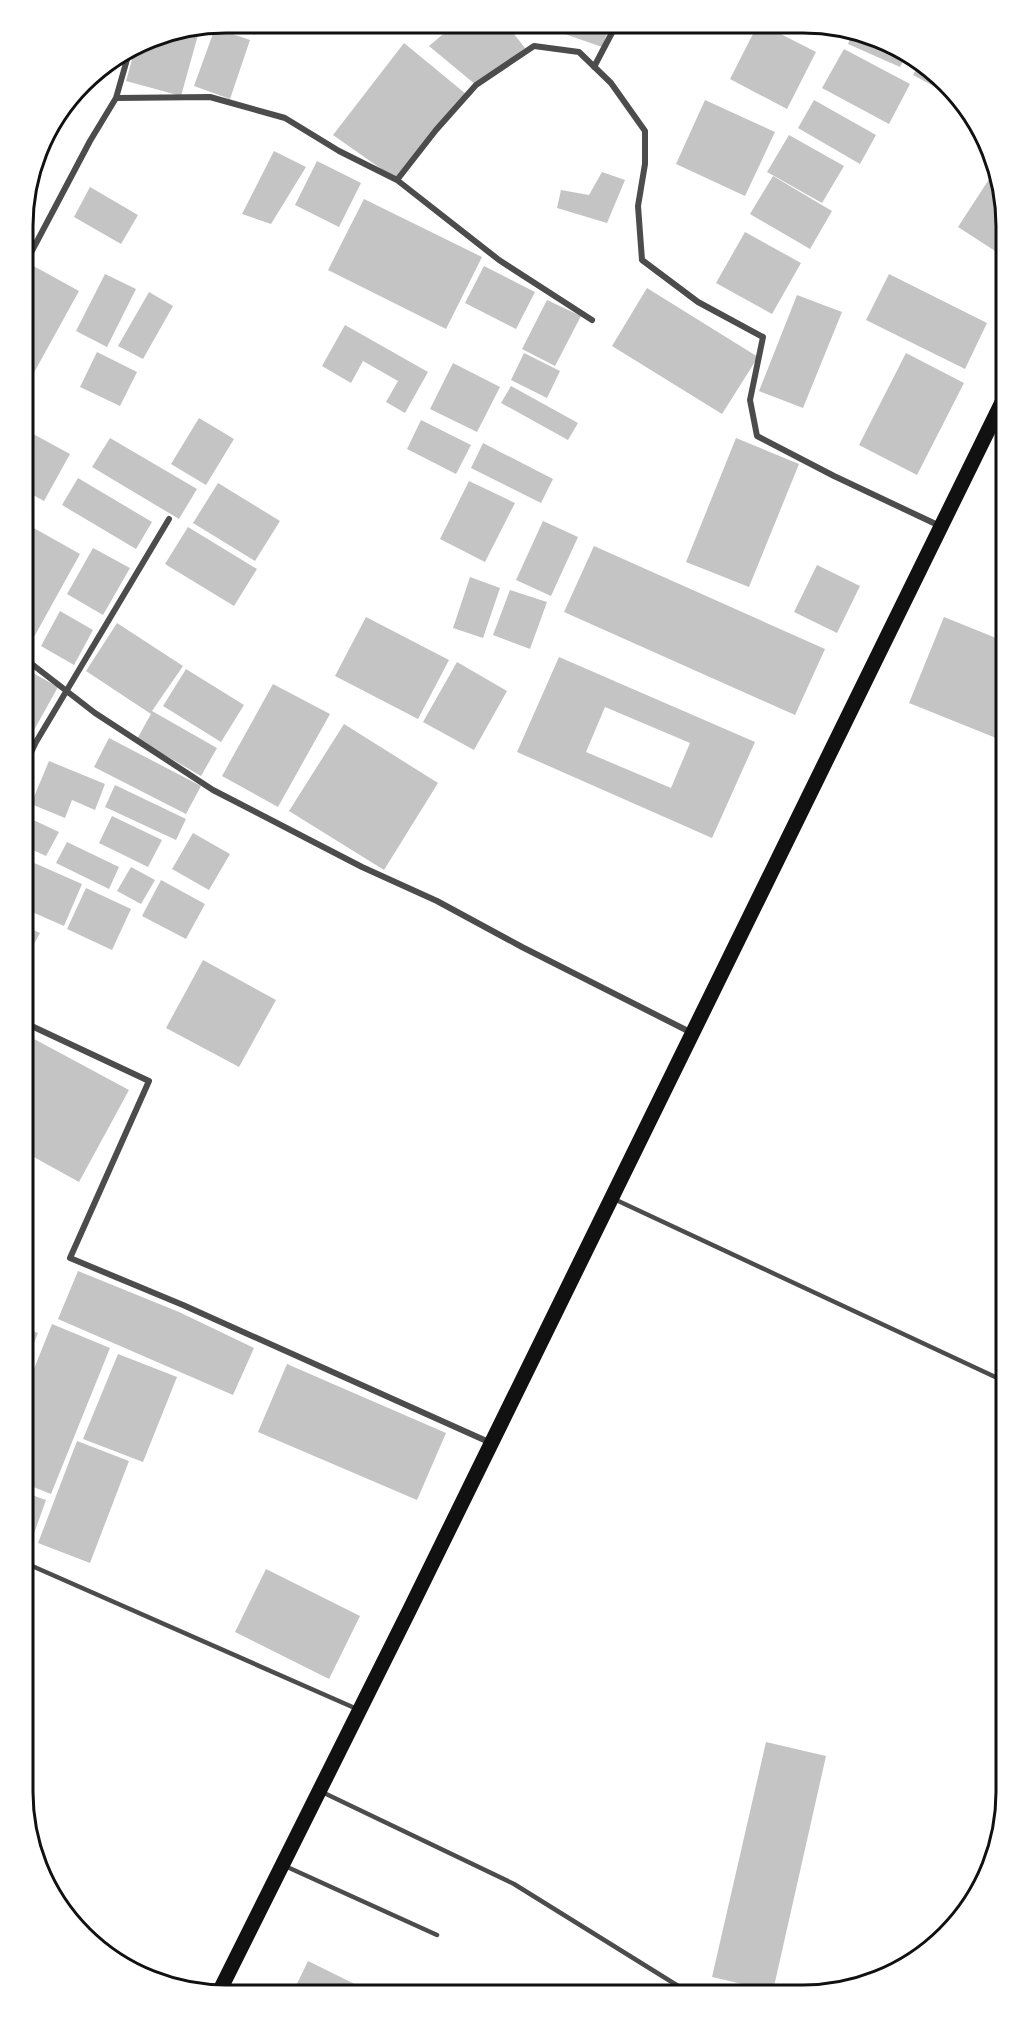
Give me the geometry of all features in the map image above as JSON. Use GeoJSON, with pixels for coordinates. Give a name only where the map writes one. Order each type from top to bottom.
{"type":"FeatureCollection","features":[{"type":"Feature","properties":{"kind":"main road"},"geometry":{"type":"LineString","coordinates":[[223,1985],[360,1710],[996,414]]}},
{"type":"Feature","properties":{"kind":"street"},"geometry":{"type":"LineString","coordinates":[[594,67],[612,33]]}},
{"type":"Feature","properties":{"kind":"street"},"geometry":{"type":"LineString","coordinates":[[398,180],[436,130],[476,85],[534,46],[579,52],[611,83],[645,131],[645,164],[638,206],[642,260],[698,302],[763,337],[750,400],[758,436],[834,476],[941,527]]}},
{"type":"Feature","properties":{"kind":"street"},"geometry":{"type":"LineString","coordinates":[[33,249],[90,141],[116,98],[127,60]]}},
{"type":"Feature","properties":{"kind":"street"},"geometry":{"type":"LineString","coordinates":[[116,98],[210,97],[285,118],[339,151],[398,180],[499,260],[592,320]]}},
{"type":"Feature","properties":{"kind":"street"},"geometry":{"type":"LineString","coordinates":[[33,751],[169,519]]}},
{"type":"Feature","properties":{"kind":"street"},"geometry":{"type":"LineString","coordinates":[[33,665],[95,713],[213,790],[362,867],[437,901],[692,1033]]}},
{"type":"Feature","properties":{"kind":"street"},"geometry":{"type":"LineString","coordinates":[[33,1027],[149,1081],[70,1258],[194,1310],[491,1444]]}},
{"type":"Feature","properties":{"kind":"lane"},"geometry":{"type":"LineString","coordinates":[[612,1198],[996,1377]]}},
{"type":"Feature","properties":{"kind":"lane"},"geometry":{"type":"LineString","coordinates":[[33,1566],[360,1710]]}},
{"type":"Feature","properties":{"kind":"lane"},"geometry":{"type":"LineString","coordinates":[[319,1791],[514,1884],[677,1985]]}},
{"type":"Feature","properties":{"kind":"lane"},"geometry":{"type":"LineString","coordinates":[[282,1865],[437,1935]]}},
{"type":"Feature","properties":{"kind":"building"},"geometry":{"type":"Polygon","coordinates":[[[230,33],[250,40],[230,99],[194,86],[213,34],[230,33]]]}},
{"type":"Feature","properties":{"kind":"building"},"geometry":{"type":"Polygon","coordinates":[[[444,33],[513,33],[525,48],[476,85],[429,46],[444,33]]]}},
{"type":"Feature","properties":{"kind":"building"},"geometry":{"type":"Polygon","coordinates":[[[562,33],[607,33],[602,47],[562,33]]]}},
{"type":"Feature","properties":{"kind":"building"},"geometry":{"type":"Polygon","coordinates":[[[753,33],[779,33],[816,52],[787,109],[730,79],[753,33]]]}},
{"type":"Feature","properties":{"kind":"building"},"geometry":{"type":"Polygon","coordinates":[[[198,35],[181,96],[126,81],[133,57],[164,43],[198,35]]]}},
{"type":"Feature","properties":{"kind":"building"},"geometry":{"type":"Polygon","coordinates":[[[850,39],[865,43],[903,61],[900,67],[848,44],[850,39]]]}},
{"type":"Feature","properties":{"kind":"building"},"geometry":{"type":"Polygon","coordinates":[[[404,43],[466,94],[397,180],[333,135],[404,43]]]}},
{"type":"Feature","properties":{"kind":"building"},"geometry":{"type":"Polygon","coordinates":[[[844,49],[910,84],[889,124],[822,88],[844,49]]]}},
{"type":"Feature","properties":{"kind":"building"},"geometry":{"type":"Polygon","coordinates":[[[916,70],[937,88],[913,75],[916,70]]]}},
{"type":"Feature","properties":{"kind":"building"},"geometry":{"type":"Polygon","coordinates":[[[705,100],[775,132],[745,196],[676,164],[705,100]]]}},
{"type":"Feature","properties":{"kind":"building"},"geometry":{"type":"Polygon","coordinates":[[[814,100],[876,135],[860,164],[798,128],[814,100]]]}},
{"type":"Feature","properties":{"kind":"building"},"geometry":{"type":"Polygon","coordinates":[[[789,135],[844,166],[822,203],[767,172],[789,135]]]}},
{"type":"Feature","properties":{"kind":"building"},"geometry":{"type":"Polygon","coordinates":[[[274,151],[306,167],[271,224],[242,214],[274,151]]]}},
{"type":"Feature","properties":{"kind":"building"},"geometry":{"type":"Polygon","coordinates":[[[317,161],[361,183],[339,227],[295,205],[317,161]]]}},
{"type":"Feature","properties":{"kind":"building"},"geometry":{"type":"Polygon","coordinates":[[[602,172],[625,180],[607,223],[557,208],[561,190],[589,195],[602,172]]]}},
{"type":"Feature","properties":{"kind":"building"},"geometry":{"type":"Polygon","coordinates":[[[773,176],[832,211],[810,249],[750,214],[773,176]]]}},
{"type":"Feature","properties":{"kind":"building"},"geometry":{"type":"Polygon","coordinates":[[[990,178],[996,213],[996,252],[958,227],[990,178]]]}},
{"type":"Feature","properties":{"kind":"building"},"geometry":{"type":"Polygon","coordinates":[[[90,187],[138,215],[121,244],[74,217],[90,187]]]}},
{"type":"Feature","properties":{"kind":"building"},"geometry":{"type":"Polygon","coordinates":[[[364,199],[482,257],[446,329],[328,270],[364,199]]]}},
{"type":"Feature","properties":{"kind":"building"},"geometry":{"type":"Polygon","coordinates":[[[745,232],[801,263],[772,314],[716,283],[745,232]]]}},
{"type":"Feature","properties":{"kind":"building"},"geometry":{"type":"Polygon","coordinates":[[[33,266],[79,291],[33,374],[33,266]]]}},
{"type":"Feature","properties":{"kind":"building"},"geometry":{"type":"Polygon","coordinates":[[[484,266],[535,292],[516,329],[465,303],[484,266]]]}},
{"type":"Feature","properties":{"kind":"building"},"geometry":{"type":"Polygon","coordinates":[[[105,274],[136,289],[107,347],[76,331],[105,274]]]}},
{"type":"Feature","properties":{"kind":"building"},"geometry":{"type":"Polygon","coordinates":[[[889,274],[987,323],[965,369],[866,320],[889,274]]]}},
{"type":"Feature","properties":{"kind":"building"},"geometry":{"type":"Polygon","coordinates":[[[647,288],[758,357],[722,414],[612,346],[647,288]]]}},
{"type":"Feature","properties":{"kind":"building"},"geometry":{"type":"Polygon","coordinates":[[[149,292],[173,306],[143,359],[118,346],[149,292]]]}},
{"type":"Feature","properties":{"kind":"building"},"geometry":{"type":"Polygon","coordinates":[[[797,295],[842,312],[803,408],[759,391],[797,295]]]}},
{"type":"Feature","properties":{"kind":"building"},"geometry":{"type":"Polygon","coordinates":[[[547,300],[581,316],[555,366],[522,349],[547,300]]]}},
{"type":"Feature","properties":{"kind":"building"},"geometry":{"type":"Polygon","coordinates":[[[345,325],[428,372],[405,413],[386,402],[398,381],[363,361],[351,383],[322,366],[345,325]]]}},
{"type":"Feature","properties":{"kind":"building"},"geometry":{"type":"Polygon","coordinates":[[[97,352],[137,372],[120,406],[80,387],[97,352]]]}},
{"type":"Feature","properties":{"kind":"building"},"geometry":{"type":"Polygon","coordinates":[[[524,353],[560,371],[547,398],[511,380],[524,353]]]}},
{"type":"Feature","properties":{"kind":"building"},"geometry":{"type":"Polygon","coordinates":[[[906,353],[964,383],[917,475],[859,445],[906,353]]]}},
{"type":"Feature","properties":{"kind":"building"},"geometry":{"type":"Polygon","coordinates":[[[453,363],[500,387],[477,432],[430,409],[453,363]]]}},
{"type":"Feature","properties":{"kind":"building"},"geometry":{"type":"Polygon","coordinates":[[[511,386],[578,423],[568,440],[501,403],[511,386]]]}},
{"type":"Feature","properties":{"kind":"building"},"geometry":{"type":"Polygon","coordinates":[[[199,418],[234,439],[206,485],[171,464],[199,418]]]}},
{"type":"Feature","properties":{"kind":"building"},"geometry":{"type":"Polygon","coordinates":[[[421,420],[471,445],[456,474],[407,449],[421,420]]]}},
{"type":"Feature","properties":{"kind":"building"},"geometry":{"type":"Polygon","coordinates":[[[33,434],[70,454],[44,501],[33,495],[33,434]]]}},
{"type":"Feature","properties":{"kind":"building"},"geometry":{"type":"Polygon","coordinates":[[[110,438],[197,489],[179,519],[92,467],[110,438]]]}},
{"type":"Feature","properties":{"kind":"building"},"geometry":{"type":"Polygon","coordinates":[[[736,438],[799,464],[749,587],[686,562],[736,438]]]}},
{"type":"Feature","properties":{"kind":"building"},"geometry":{"type":"Polygon","coordinates":[[[483,443],[553,479],[541,503],[471,468],[483,443]]]}},
{"type":"Feature","properties":{"kind":"building"},"geometry":{"type":"Polygon","coordinates":[[[78,478],[152,522],[136,549],[62,505],[78,478]]]}},
{"type":"Feature","properties":{"kind":"building"},"geometry":{"type":"Polygon","coordinates":[[[469,481],[515,503],[485,562],[440,539],[469,481]]]}},
{"type":"Feature","properties":{"kind":"building"},"geometry":{"type":"Polygon","coordinates":[[[218,483],[280,521],[255,561],[193,523],[218,483]]]}},
{"type":"Feature","properties":{"kind":"building"},"geometry":{"type":"Polygon","coordinates":[[[543,521],[578,537],[551,596],[516,580],[543,521]]]}},
{"type":"Feature","properties":{"kind":"building"},"geometry":{"type":"Polygon","coordinates":[[[188,527],[257,569],[234,606],[165,564],[188,527]]]}},
{"type":"Feature","properties":{"kind":"building"},"geometry":{"type":"Polygon","coordinates":[[[33,528],[80,554],[33,636],[33,528]]]}},
{"type":"Feature","properties":{"kind":"building"},"geometry":{"type":"Polygon","coordinates":[[[594,546],[825,649],[795,715],[564,612],[594,546]]]}},
{"type":"Feature","properties":{"kind":"building"},"geometry":{"type":"Polygon","coordinates":[[[93,548],[130,568],[103,615],[67,594],[93,548]]]}},
{"type":"Feature","properties":{"kind":"building"},"geometry":{"type":"Polygon","coordinates":[[[817,565],[860,586],[837,633],[794,612],[817,565]]]}},
{"type":"Feature","properties":{"kind":"building"},"geometry":{"type":"Polygon","coordinates":[[[470,577],[500,588],[483,638],[453,628],[470,577]]]}},
{"type":"Feature","properties":{"kind":"building"},"geometry":{"type":"Polygon","coordinates":[[[510,590],[547,602],[530,649],[493,635],[510,590]]]}},
{"type":"Feature","properties":{"kind":"building"},"geometry":{"type":"Polygon","coordinates":[[[60,611],[93,630],[74,665],[41,646],[60,611]]]}},
{"type":"Feature","properties":{"kind":"building"},"geometry":{"type":"Polygon","coordinates":[[[366,617],[449,660],[418,719],[335,676],[366,617]]]}},
{"type":"Feature","properties":{"kind":"building"},"geometry":{"type":"Polygon","coordinates":[[[944,617],[996,638],[996,738],[909,703],[944,617]]]}},
{"type":"Feature","properties":{"kind":"building"},"geometry":{"type":"Polygon","coordinates":[[[117,623],[183,666],[152,711],[217,748],[201,776],[137,739],[151,714],[86,671],[117,623]]]}},
{"type":"Feature","properties":{"kind":"building"},"geometry":{"type":"Polygon","coordinates":[[[559,657],[755,742],[712,838],[517,752],[559,657]],[[605,707],[586,752],[671,788],[690,743],[605,707]]]}},
{"type":"Feature","properties":{"kind":"building"},"geometry":{"type":"Polygon","coordinates":[[[457,662],[507,691],[474,750],[423,722],[457,662]]]}},
{"type":"Feature","properties":{"kind":"building"},"geometry":{"type":"Polygon","coordinates":[[[186,669],[244,705],[221,742],[163,706],[186,669]]]}},
{"type":"Feature","properties":{"kind":"building"},"geometry":{"type":"Polygon","coordinates":[[[33,673],[58,687],[33,732],[33,673]]]}},
{"type":"Feature","properties":{"kind":"building"},"geometry":{"type":"Polygon","coordinates":[[[273,684],[330,714],[278,807],[222,776],[273,684]]]}},
{"type":"Feature","properties":{"kind":"building"},"geometry":{"type":"Polygon","coordinates":[[[344,724],[438,783],[384,870],[289,811],[344,724]]]}},
{"type":"Feature","properties":{"kind":"building"},"geometry":{"type":"Polygon","coordinates":[[[109,738],[201,786],[186,814],[94,767],[109,738]]]}},
{"type":"Feature","properties":{"kind":"building"},"geometry":{"type":"Polygon","coordinates":[[[49,761],[105,784],[95,810],[72,800],[65,818],[33,805],[33,799],[49,761]]]}},
{"type":"Feature","properties":{"kind":"building"},"geometry":{"type":"Polygon","coordinates":[[[115,785],[186,819],[176,840],[105,807],[115,785]]]}},
{"type":"Feature","properties":{"kind":"building"},"geometry":{"type":"Polygon","coordinates":[[[112,816],[162,840],[148,867],[99,843],[112,816]]]}},
{"type":"Feature","properties":{"kind":"building"},"geometry":{"type":"Polygon","coordinates":[[[33,820],[59,832],[46,856],[33,850],[33,820]]]}},
{"type":"Feature","properties":{"kind":"building"},"geometry":{"type":"Polygon","coordinates":[[[193,833],[230,854],[209,890],[172,869],[193,833]]]}},
{"type":"Feature","properties":{"kind":"building"},"geometry":{"type":"Polygon","coordinates":[[[67,842],[119,867],[109,889],[56,863],[67,842]]]}},
{"type":"Feature","properties":{"kind":"building"},"geometry":{"type":"Polygon","coordinates":[[[33,862],[82,884],[64,926],[33,912],[33,862]]]}},
{"type":"Feature","properties":{"kind":"building"},"geometry":{"type":"Polygon","coordinates":[[[131,867],[155,880],[141,904],[117,891],[131,867]]]}},
{"type":"Feature","properties":{"kind":"building"},"geometry":{"type":"Polygon","coordinates":[[[161,880],[205,904],[186,939],[142,916],[161,880]]]}},
{"type":"Feature","properties":{"kind":"building"},"geometry":{"type":"Polygon","coordinates":[[[86,888],[131,909],[112,950],[67,929],[86,888]]]}},
{"type":"Feature","properties":{"kind":"building"},"geometry":{"type":"Polygon","coordinates":[[[33,930],[40,933],[33,946],[33,930]]]}},
{"type":"Feature","properties":{"kind":"building"},"geometry":{"type":"Polygon","coordinates":[[[203,960],[276,1000],[239,1067],[166,1028],[203,960]]]}},
{"type":"Feature","properties":{"kind":"building"},"geometry":{"type":"Polygon","coordinates":[[[33,1038],[129,1090],[79,1182],[33,1157],[33,1038]]]}},
{"type":"Feature","properties":{"kind":"building"},"geometry":{"type":"Polygon","coordinates":[[[78,1271],[179,1312],[254,1348],[233,1395],[58,1319],[78,1271]]]}},
{"type":"Feature","properties":{"kind":"building"},"geometry":{"type":"Polygon","coordinates":[[[52,1324],[110,1348],[51,1494],[33,1487],[33,1371],[52,1324]]]}},
{"type":"Feature","properties":{"kind":"building"},"geometry":{"type":"Polygon","coordinates":[[[33,1331],[38,1333],[33,1346],[33,1331]]]}},
{"type":"Feature","properties":{"kind":"building"},"geometry":{"type":"Polygon","coordinates":[[[118,1354],[177,1377],[143,1462],[83,1439],[118,1354]]]}},
{"type":"Feature","properties":{"kind":"building"},"geometry":{"type":"Polygon","coordinates":[[[287,1364],[446,1433],[417,1500],[258,1432],[287,1364]]]}},
{"type":"Feature","properties":{"kind":"building"},"geometry":{"type":"Polygon","coordinates":[[[77,1441],[129,1461],[90,1563],[38,1543],[77,1441]]]}},
{"type":"Feature","properties":{"kind":"building"},"geometry":{"type":"Polygon","coordinates":[[[33,1495],[46,1500],[33,1536],[33,1495]]]}},
{"type":"Feature","properties":{"kind":"building"},"geometry":{"type":"Polygon","coordinates":[[[266,1569],[360,1616],[329,1679],[235,1632],[266,1569]]]}},
{"type":"Feature","properties":{"kind":"building"},"geometry":{"type":"Polygon","coordinates":[[[766,1742],[826,1756],[774,1985],[747,1985],[712,1977],[766,1742]]]}},
{"type":"Feature","properties":{"kind":"building"},"geometry":{"type":"Polygon","coordinates":[[[308,1961],[357,1985],[296,1985],[308,1961]]]}}]}
